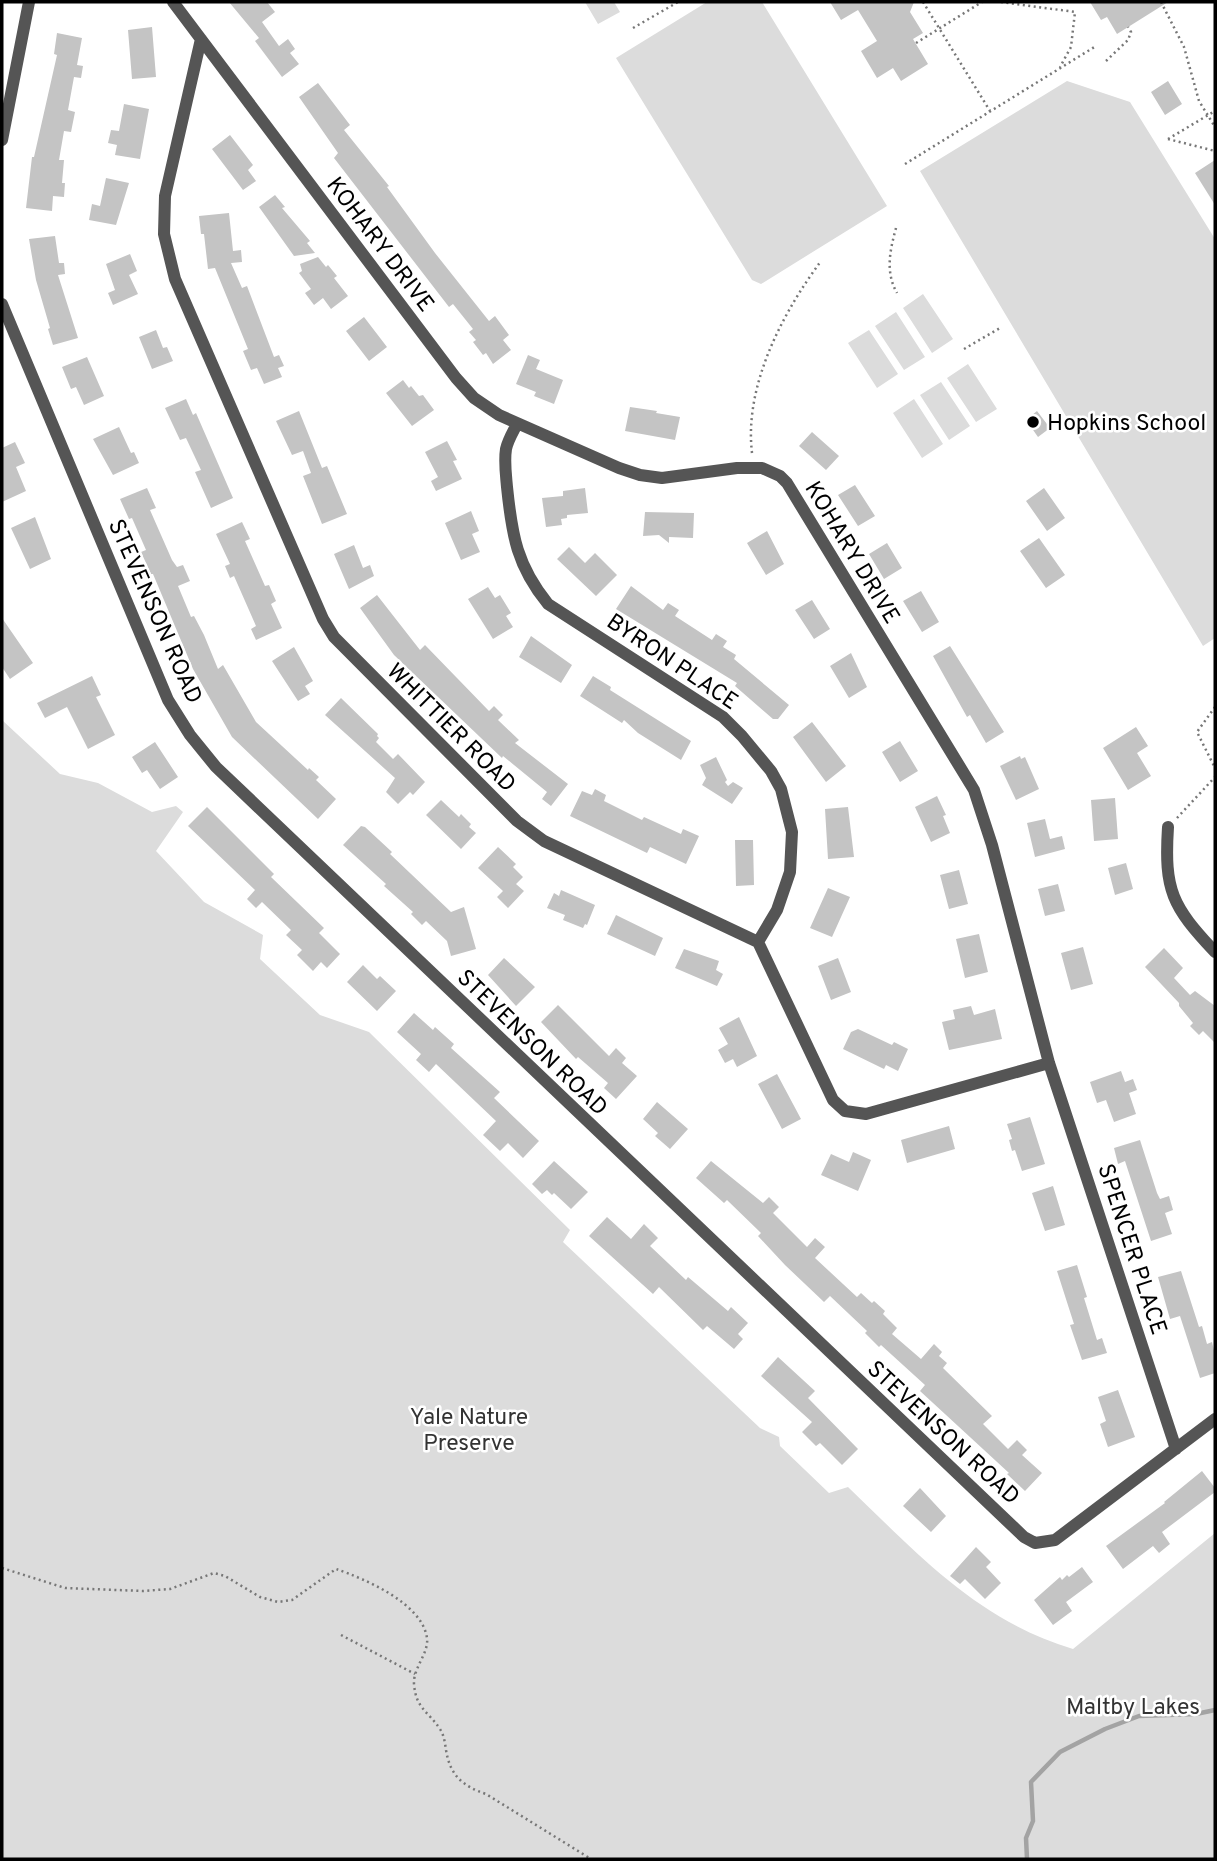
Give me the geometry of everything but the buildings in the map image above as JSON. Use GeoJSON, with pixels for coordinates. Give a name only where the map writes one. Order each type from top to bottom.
{"type":"FeatureCollection","features":[{"type":"Feature","properties":{"kind":"street"},"geometry":{"type":"LineString","coordinates":[[2,140],[29,2]]}},
{"type":"Feature","properties":{"kind":"street","name":"KOHARY DRIVE"},"geometry":{"type":"LineString","coordinates":[[173,2],[456,378],[485,406],[517,424],[640,475],[676,477],[753,467],[771,470],[787,483],[974,790],[992,845],[1049,1063]]}},
{"type":"Feature","properties":{"kind":"street","name":"WHITTIER ROAD"},"geometry":{"type":"LineString","coordinates":[[201,39],[165,196],[164,234],[175,279],[323,619],[334,637],[517,821],[544,841],[758,942]]}},
{"type":"Feature","properties":{"kind":"street","name":"STEVENSON ROAD"},"geometry":{"type":"LineString","coordinates":[[2,304],[168,700],[190,735],[216,767],[1024,1537],[1035,1543],[1055,1540],[1215,1419]]}},
{"type":"Feature","properties":{"kind":"street","name":"BYRON PLACE"},"geometry":{"type":"LineString","coordinates":[[517,424],[508,444],[505,468],[511,521],[520,561],[532,584],[548,604],[723,717],[759,755],[781,789],[792,832],[790,872],[777,910],[758,942]]}},
{"type":"Feature","properties":{"kind":"street"},"geometry":{"type":"LineString","coordinates":[[1168,827],[1166,854],[1176,905],[1189,924],[1215,951]]}},
{"type":"Feature","properties":{"kind":"street"},"geometry":{"type":"LineString","coordinates":[[758,942],[833,1100],[845,1111],[866,1114],[1049,1063]]}},
{"type":"Feature","properties":{"kind":"street","name":"SPENCER PLACE"},"geometry":{"type":"LineString","coordinates":[[1049,1063],[1176,1449]]}},
{"type":"Feature","properties":{"kind":"path"},"geometry":{"type":"LineString","coordinates":[[633,28],[678,2]]}},
{"type":"Feature","properties":{"kind":"path"},"geometry":{"type":"LineString","coordinates":[[923,2],[990,111]]}},
{"type":"Feature","properties":{"kind":"path"},"geometry":{"type":"LineString","coordinates":[[916,43],[982,2]]}},
{"type":"Feature","properties":{"kind":"path"},"geometry":{"type":"LineString","coordinates":[[1001,2],[1075,12],[1071,47],[1059,69]]}},
{"type":"Feature","properties":{"kind":"path"},"geometry":{"type":"LineString","coordinates":[[1161,2],[1184,47],[1199,101],[1215,127]]}},
{"type":"Feature","properties":{"kind":"path"},"geometry":{"type":"LineString","coordinates":[[1106,61],[1128,40],[1131,32],[1128,27]]}},
{"type":"Feature","properties":{"kind":"path"},"geometry":{"type":"LineString","coordinates":[[905,164],[1096,46]]}},
{"type":"Feature","properties":{"kind":"path"},"geometry":{"type":"LineString","coordinates":[[1215,111],[1168,139],[1215,151]]}},
{"type":"Feature","properties":{"kind":"path"},"geometry":{"type":"LineString","coordinates":[[896,228],[890,277],[897,293]]}},
{"type":"Feature","properties":{"kind":"path"},"geometry":{"type":"LineString","coordinates":[[753,467],[751,429],[756,387],[792,304],[821,261]]}},
{"type":"Feature","properties":{"kind":"path"},"geometry":{"type":"LineString","coordinates":[[964,349],[1000,328]]}},
{"type":"Feature","properties":{"kind":"path"},"geometry":{"type":"LineString","coordinates":[[1215,707],[1197,732],[1215,768]]}},
{"type":"Feature","properties":{"kind":"path"},"geometry":{"type":"LineString","coordinates":[[1168,827],[1215,777]]}},
{"type":"Feature","properties":{"kind":"path"},"geometry":{"type":"LineString","coordinates":[[2,1568],[65,1588],[143,1591],[170,1589],[214,1573],[225,1576],[260,1597],[278,1602],[292,1600],[336,1569],[380,1588],[401,1601],[422,1623],[428,1640],[414,1681],[419,1704],[440,1730],[452,1773],[469,1789],[485,1794],[591,1859]]}},
{"type":"Feature","properties":{"kind":"path"},"geometry":{"type":"LineString","coordinates":[[341,1635],[415,1674]]}},
{"type":"Feature","properties":{"kind":"green space"},"geometry":{"type":"Polygon","coordinates":[[[585,2],[614,2],[620,12],[598,24],[585,2]]]}},
{"type":"Feature","properties":{"kind":"green space"},"geometry":{"type":"Polygon","coordinates":[[[707,2],[762,2],[887,206],[761,284],[752,280],[616,58],[707,2]]]}},
{"type":"Feature","properties":{"kind":"green space"},"geometry":{"type":"Polygon","coordinates":[[[1067,81],[1130,102],[1215,239],[1215,638],[1203,646],[920,171],[1067,81]]]}},
{"type":"Feature","properties":{"kind":"green space"},"geometry":{"type":"Polygon","coordinates":[[[923,294],[953,339],[932,353],[903,308],[923,294]]]}},
{"type":"Feature","properties":{"kind":"green space"},"geometry":{"type":"Polygon","coordinates":[[[896,312],[925,357],[904,370],[875,326],[896,312]]]}},
{"type":"Feature","properties":{"kind":"green space"},"geometry":{"type":"Polygon","coordinates":[[[869,330],[898,374],[877,388],[848,343],[869,330]]]}},
{"type":"Feature","properties":{"kind":"green space"},"geometry":{"type":"Polygon","coordinates":[[[968,364],[997,409],[976,422],[947,378],[968,364]]]}},
{"type":"Feature","properties":{"kind":"green space"},"geometry":{"type":"Polygon","coordinates":[[[941,382],[970,426],[949,440],[920,395],[941,382]]]}},
{"type":"Feature","properties":{"kind":"green space"},"geometry":{"type":"Polygon","coordinates":[[[914,399],[943,444],[922,458],[893,413],[914,399]]]}},
{"type":"Feature","properties":{"kind":"green space"},"geometry":{"type":"Polygon","coordinates":[[[2,720],[60,774],[98,783],[152,812],[176,806],[183,812],[156,851],[204,902],[263,935],[260,959],[320,1015],[369,1032],[570,1230],[563,1242],[760,1428],[779,1437],[780,1446],[829,1493],[848,1487],[925,1560],[978,1603],[1007,1621],[1073,1649],[1215,1533],[1215,1859],[2,1859],[2,720]]]}},
{"type":"Feature","properties":{"kind":"waterway"},"geometry":{"type":"LineString","coordinates":[[1027,1859],[1026,1838],[1033,1821],[1031,1782],[1060,1752],[1105,1729],[1139,1716],[1196,1714],[1215,1710]]}},
{"type":"Feature","properties":{"kind":"place","name":"Hopkins School"},"geometry":{"type":"Point","coordinates":[1033,422]}},
{"type":"Feature","properties":{"kind":"park label","name":"Yale Nature Preserve"},"geometry":{"type":"Point","coordinates":[469,1429]}},
{"type":"Feature","properties":{"kind":"park label","name":"Maltby Lakes"},"geometry":{"type":"Point","coordinates":[1133,1706]}}]}
